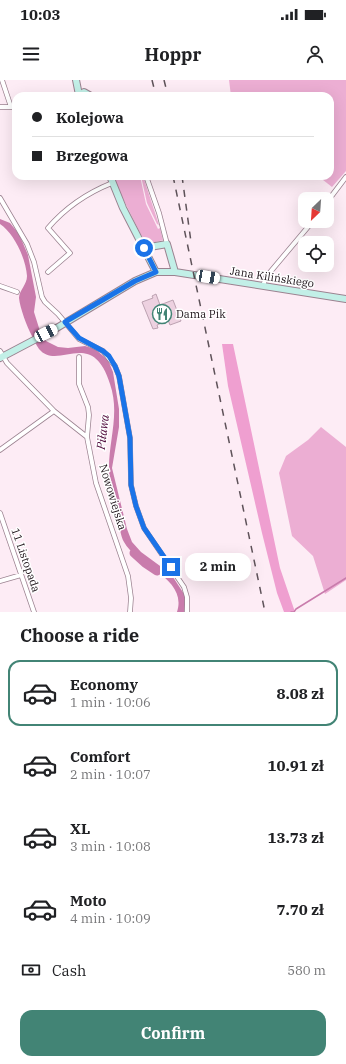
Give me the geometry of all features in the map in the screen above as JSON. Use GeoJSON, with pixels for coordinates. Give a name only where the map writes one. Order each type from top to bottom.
{"type":"FeatureCollection","features":[{"type":"Feature","properties":{"kind":"street"},"geometry":{"type":"LineString","coordinates":[[0,107],[11,107],[2,80]]}},
{"type":"Feature","properties":{"kind":"street"},"geometry":{"type":"LineString","coordinates":[[76,80],[80,92]]}},
{"type":"Feature","properties":{"kind":"street"},"geometry":{"type":"LineString","coordinates":[[334,193],[346,177]]}},
{"type":"Feature","properties":{"kind":"street"},"geometry":{"type":"LineString","coordinates":[[111,180],[156,272]]}},
{"type":"Feature","properties":{"kind":"street"},"geometry":{"type":"LineString","coordinates":[[147,180],[159,212],[175,272]]}},
{"type":"Feature","properties":{"kind":"street"},"geometry":{"type":"LineString","coordinates":[[48,272],[70,253],[48,228],[78,200],[112,183]]}},
{"type":"Feature","properties":{"kind":"street"},"geometry":{"type":"LineString","coordinates":[[0,198],[27,244],[34,262],[43,299],[79,338],[103,351],[109,356],[115,366],[119,376],[130,438],[131,485],[136,506],[144,528],[184,587],[188,596],[187,612]]}},
{"type":"Feature","properties":{"kind":"street"},"geometry":{"type":"LineString","coordinates":[[262,286],[266,277],[306,228]]}},
{"type":"Feature","properties":{"kind":"street"},"geometry":{"type":"LineString","coordinates":[[144,248],[167,244]]}},
{"type":"Feature","properties":{"kind":"street","name":"Jana Kilińskiego"},"geometry":{"type":"LineString","coordinates":[[1,355],[31,342],[135,281],[156,272],[175,272],[346,299]]}},
{"type":"Feature","properties":{"kind":"street"},"geometry":{"type":"LineString","coordinates":[[0,286],[17,292]]}},
{"type":"Feature","properties":{"kind":"street"},"geometry":{"type":"LineString","coordinates":[[1,355],[54,411],[87,437]]}},
{"type":"Feature","properties":{"kind":"street","name":"Nowowiejska"},"geometry":{"type":"LineString","coordinates":[[79,357],[79,384],[88,406],[89,415],[87,437],[96,483],[128,576],[131,598],[130,612]]}},
{"type":"Feature","properties":{"kind":"street"},"geometry":{"type":"LineString","coordinates":[[0,450],[54,411]]}},
{"type":"Feature","properties":{"kind":"street","name":"11 Listopada"},"geometry":{"type":"LineString","coordinates":[[0,513],[34,612]]}},
{"type":"Feature","properties":{"kind":"street"},"geometry":{"type":"LineString","coordinates":[[0,581],[21,575]]}},
{"type":"Feature","properties":{"kind":"shaded area"},"geometry":{"type":"Polygon","coordinates":[[[229,80],[346,80],[346,171],[332,187],[323,180],[334,180],[334,92],[230,92],[229,80]]]}},
{"type":"Feature","properties":{"kind":"shaded area"},"geometry":{"type":"Polygon","coordinates":[[[114,180],[141,180],[146,204],[158,229],[160,228],[163,240],[152,243],[144,239],[114,180]]]}},
{"type":"Feature","properties":{"kind":"shaded area"},"geometry":{"type":"Polygon","coordinates":[[[142,180],[144,180],[159,225],[157,224],[147,203],[142,180]]]}},
{"type":"Feature","properties":{"kind":"shaded area"},"geometry":{"type":"Polygon","coordinates":[[[0,219],[10,223],[19,234],[28,255],[36,297],[34,312],[39,328],[46,341],[58,347],[68,348],[85,346],[95,349],[108,360],[113,372],[119,409],[119,427],[112,468],[127,529],[132,542],[141,552],[171,574],[186,597],[184,612],[177,612],[178,600],[175,590],[168,581],[160,573],[130,551],[122,538],[109,483],[109,457],[114,416],[113,395],[103,367],[94,357],[85,354],[75,353],[56,356],[47,355],[39,349],[26,323],[19,298],[20,292],[27,279],[22,254],[10,234],[0,224],[0,219]]]}},
{"type":"Feature","properties":{"kind":"shaded area"},"geometry":{"type":"Polygon","coordinates":[[[222,344],[233,344],[280,568],[295,612],[284,612],[277,593],[228,386],[222,344]]]}},
{"type":"Feature","properties":{"kind":"shaded area"},"geometry":{"type":"Polygon","coordinates":[[[321,427],[346,447],[346,580],[325,594],[313,556],[292,536],[279,473],[286,456],[308,440],[321,427]]]}},
{"type":"Feature","properties":{"kind":"building","name":"Dama Pik"},"geometry":{"type":"Polygon","coordinates":[[[156,294],[160,305],[173,300],[181,321],[170,325],[168,320],[157,325],[158,328],[153,329],[142,302],[153,298],[152,296],[156,294]]]}},
{"type":"Feature","properties":{"kind":"waterway","name":"Piława"},"geometry":{"type":"LineString","coordinates":[[134,553],[157,571]]}},
{"type":"Feature","properties":{"kind":"waterway"},"geometry":{"type":"LineString","coordinates":[[291,612],[294,612],[296,609],[346,578]]}},
{"type":"Feature","properties":{"kind":"railway"},"geometry":{"type":"LineString","coordinates":[[152,80],[155,92]]}},
{"type":"Feature","properties":{"kind":"railway"},"geometry":{"type":"LineString","coordinates":[[164,80],[167,92]]}},
{"type":"Feature","properties":{"kind":"railway"},"geometry":{"type":"LineString","coordinates":[[174,180],[265,612]]}},
{"type":"Feature","properties":{"kind":"railway"},"geometry":{"type":"LineString","coordinates":[[183,180],[191,242]]}},
{"type":"Feature","properties":{"kind":"place","name":"Dama Pik"},"geometry":{"type":"Point","coordinates":[162,314]}},
{"type":"Feature","properties":{"kind":"route"},"geometry":{"type":"LineString","coordinates":[[144,248],[156,272],[135,281],[65,322],[79,338],[98,348],[109,356],[115,366],[119,376],[130,438],[130,474],[136,506],[144,528],[171,567]]}}]}
